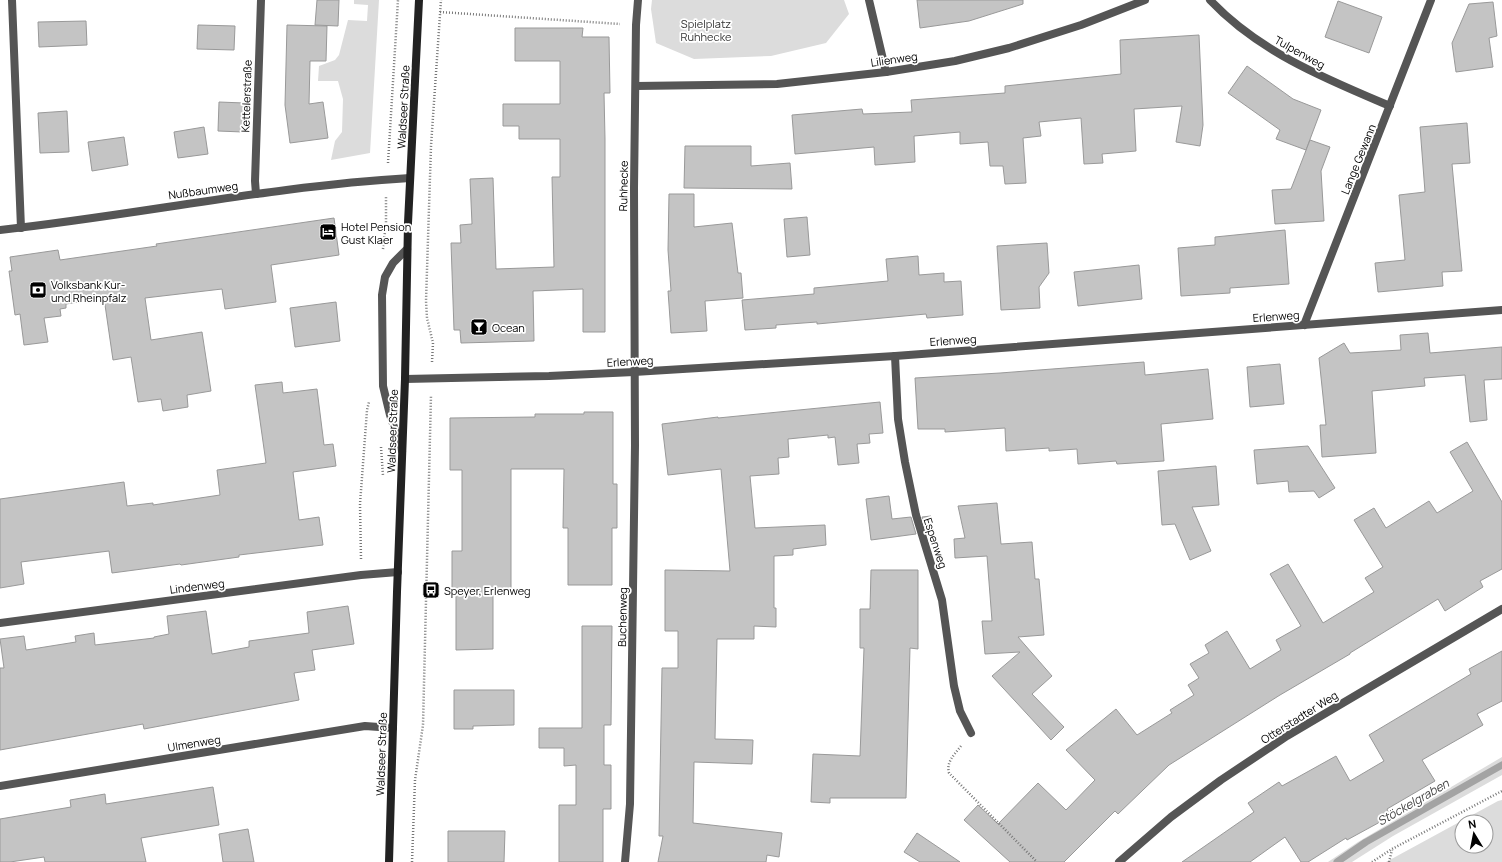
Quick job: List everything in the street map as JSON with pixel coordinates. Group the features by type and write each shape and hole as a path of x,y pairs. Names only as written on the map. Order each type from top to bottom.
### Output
{"main road":[{"name":"Waldseer Straße","path":"389,862 405,379 407,249 419,0"}],"street":[{"path":"12,0 21,228"},
{"name":"Kettelerstraße","path":"256,194 255,180 261,0"},
{"name":"Ruhhecke","path":"634,372 634,188 636,26 638,0"},
{"path":"869,0 886,72"},
{"name":"Lilienweg","path":"636,86 777,84 886,72 955,61 1009,48 1081,25 1145,0"},
{"name":"Tulpenweg","path":"1210,0 1222,13 1255,39 1275,51 1301,66 1390,106"},
{"name":"Lange Gewann","path":"1304,325 1431,0"},
{"name":"Nußbaumweg","path":"0,230 256,194 386,179 410,178"},
{"path":"402,452 390,415 383,386 382,295 385,277 394,262 407,249"},
{"name":"Erlenweg","path":"405,379 549,376 895,356 1502,310"},
{"name":"Espenweg","path":"895,356 898,419 905,462 916,515 942,600 954,686 960,711 971,733"},
{"name":"Buchenweg","path":"625,862 630,804 635,445 634,372"},
{"name":"Lindenweg","path":"0,623 362,575 398,572"},
{"name":"Otterstadter Weg","path":"1119,862 1171,817 1221,780 1267,749 1502,609"},
{"name":"Ulmenweg","path":"0,786 365,726 393,728"}],"path":[{"path":"412,862 415,780 422,725 433,343 427,318 426,301 432,146 441,0"},
{"path":"440,12 636,26"},
{"path":"362,575 360,504 367,410 370,398"},
{"path":"381,443 383,480"},
{"path":"971,733 949,762 947,767 949,774 1037,862"},
{"path":"1372,862 1392,849 1502,791"},
{"path":"1389,862 1392,849"}],"green space":[{"path":"354,0 379,0 370,153 331,160 335,141 342,132 343,99 338,81 318,81 319,66 335,60 339,55 348,20 367,21 368,5 354,4"},
{"name":"Spielplatz Ruhhecke","path":"652,0 844,0 849,14 826,43 771,56 694,59 656,43 651,9"},
{"path":"1502,757 1502,775 1393,836 1352,862 1328,862 1358,842"},
{"path":"1502,800 1502,862 1386,862 1454,825 1454,854 1494,854 1494,814 1474,814"}],"building":[{"path":"317,0 339,0 338,26 315,25"},
{"path":"917,0 1023,0 1023,4 969,21 920,28"},
{"path":"1338,1 1382,17 1369,53 1325,37"},
{"path":"1493,2 1497,36 1489,38 1493,67 1456,72 1452,43 1469,4"},
{"path":"86,21 87,45 39,47 38,22"},
{"path":"198,25 235,26 234,50 197,49"},
{"path":"287,25 327,26 326,61 310,61 309,104 323,102 328,138 290,143 285,105"},
{"path":"515,28 583,28 582,37 609,37 610,93 604,93 605,332 583,332 583,289 533,291 534,341 461,343 460,330 454,330 451,243 461,243 460,225 472,224 470,179 493,178 496,269 554,267 552,177 560,177 560,139 519,139 519,126 503,126 503,104 560,104 560,61 515,61"},
{"path":"1199,35 1203,125 1200,146 1176,142 1182,106 1134,109 1136,151 1102,154 1103,163 1084,164 1081,118 1039,122 1041,136 1023,138 1026,183 1005,184 1003,166 990,166 988,142 960,144 960,132 914,136 915,162 875,165 874,147 795,154 792,115 862,109 863,114 912,112 911,100 1005,93 1005,86 1121,74 1120,40"},
{"path":"1247,66 1293,99 1321,110 1306,150 1276,139 1280,130 1228,93"},
{"path":"219,102 244,103 243,132 218,131"},
{"path":"67,111 69,152 40,153 38,113"},
{"path":"1467,123 1470,163 1452,164 1462,271 1442,272 1443,286 1378,292 1375,263 1405,260 1399,195 1425,192 1420,127"},
{"path":"204,127 208,154 178,158 174,132"},
{"path":"124,137 128,165 92,171 88,142"},
{"path":"1310,140 1330,147 1321,171 1324,221 1275,224 1272,190 1291,189"},
{"path":"685,146 751,146 751,166 790,163 792,189 684,188"},
{"path":"669,194 694,194 694,227 732,223 738,273 741,273 743,298 705,301 707,331 671,333 668,291 671,291 668,250"},
{"path":"807,217 810,255 787,257 784,219"},
{"path":"334,218 339,255 271,265 276,302 225,309 222,289 145,298 151,340 202,332 211,391 187,395 188,407 163,411 161,399 138,402 131,357 113,360 104,298 66,304 66,308 60,309 61,316 44,318 48,342 24,345 20,314 15,315 9,271 12,271 10,257 58,250 60,260 157,246 156,244"},
{"path":"1285,230 1289,284 1230,288 1230,293 1181,296 1178,248 1215,245 1215,237"},
{"path":"1047,243 1049,273 1039,287 1040,308 1001,310 997,246"},
{"path":"918,256 919,275 944,273 944,282 961,281 963,315 927,318 926,314 817,324 817,322 776,325 776,328 745,330 742,300 814,294 814,288 888,281 886,259"},
{"path":"1139,265 1142,299 1078,306 1074,272"},
{"path":"336,302 340,341 295,347 290,308"},
{"path":"1428,333 1430,353 1502,347 1502,379 1484,380 1487,420 1470,422 1465,375 1424,378 1425,386 1372,391 1376,453 1322,457 1320,425 1326,425 1319,358 1344,343 1350,353 1401,350 1400,335"},
{"path":"1144,362 1145,375 1208,369 1213,419 1161,424 1164,461 1117,464 1116,461 1078,464 1077,449 1049,451 1049,448 1006,451 1005,428 945,432 945,429 918,429 915,378"},
{"path":"1280,364 1284,404 1250,407 1247,367"},
{"path":"282,382 283,393 317,389 324,445 333,444 336,466 293,472 299,520 319,517 323,545 112,573 109,551 21,562 24,584 0,588 0,499 124,482 127,506 153,503 153,505 220,495 217,470 266,463 255,385"},
{"path":"880,402 883,433 869,434 870,443 857,444 859,463 838,465 835,437 828,438 828,435 788,439 789,457 778,458 779,474 750,476 755,528 825,525 826,545 793,549 793,555 774,556 774,608 776,608 776,627 754,626 754,639 717,639 715,739 753,740 752,764 694,762 693,823 782,833 779,857 767,855 766,862 658,862 663,836 659,836 662,668 678,668 678,631 665,631 665,570 730,571 721,469 668,475 662,424 718,417"},
{"path":"584,412 613,412 613,484 617,484 617,528 612,528 612,585 568,585 568,528 563,528 564,469 511,469 511,589 493,589 493,649 456,650 456,590 452,590 452,551 462,551 462,470 450,470 450,418 535,417 535,414 584,414"},
{"path":"1467,442 1502,502 1502,569 1480,581 1483,587 1445,611 1438,599 1350,654 1280,695 1169,765 1118,814 1115,811 1064,862 1010,862 964,820 978,805 998,824 1038,783 1066,810 1095,780 1066,750 1116,709 1137,735 1172,713 1170,710 1194,695 1188,685 1199,678 1190,664 1209,653 1205,645 1227,631 1250,669 1281,650 1276,640 1301,626 1270,574 1288,564 1323,623 1374,592 1365,578 1383,567 1354,520 1374,508 1386,528 1429,501 1437,513 1473,491 1450,452"},
{"path":"1308,446 1335,488 1319,498 1314,491 1289,492 1288,481 1257,484 1254,450"},
{"path":"1216,466 1219,505 1192,507 1211,551 1190,560 1175,524 1162,525 1158,471"},
{"path":"889,496 892,519 911,517 916,534 871,540 866,499"},
{"path":"997,503 1001,544 1032,542 1035,579 1039,579 1044,635 1018,637 1052,676 1032,694 1064,727 1051,740 992,676 1020,652 985,654 982,621 992,621 987,556 955,558 954,539 965,538 958,506"},
{"path":"931,516 933,532 927,533 922,517"},
{"path":"871,570 918,570 918,649 910,648 906,798 830,798 830,803 811,802 813,754 860,756 864,648 860,648 860,609 870,609"},
{"path":"348,606 354,644 312,650 315,670 294,673 299,700 144,729 143,724 0,750 0,668 4,668 0,639 24,636 26,650 76,642 75,636 94,633 95,645 154,638 169,634 167,616 206,611 212,654 249,647 249,641 309,633 307,612"},
{"path":"582,626 612,626 611,725 604,725 604,765 611,765 611,809 603,809 603,862 559,862 559,805 576,805 576,765 564,766 564,748 539,748 539,728 582,728"},
{"path":"1502,651 1502,701 1477,714 1483,725 1422,760 1435,781 1387,809 1391,816 1347,840 1346,838 1308,862 1301,862 1285,837 1250,862 1182,862 1254,812 1248,803 1279,782 1282,786 1336,756 1350,781 1384,761 1369,735 1471,674 1469,669"},
{"path":"454,690 514,690 514,725 473,726 473,729 454,729"},
{"path":"213,787 219,825 141,838 146,862 45,862 44,857 0,862 0,819 71,807 70,800 105,794 106,804"},
{"path":"248,829 254,862 223,862 219,834"},
{"path":"448,831 505,831 504,862 448,862"},
{"path":"917,833 960,862 920,862 904,852"}],"waterway":[{"name":"Stöckelgraben","path":"1337,862 1366,842 1502,765"}],"place":[{"name":"Hotel Pension Gust Klaer","path":"328,232"},
{"name":"Volksbank Kur- und Rheinpfalz","path":"38,290"},
{"name":"Ocean","path":"479,327"},
{"name":"Speyer, Erlenweg","path":"431,590"}]}
